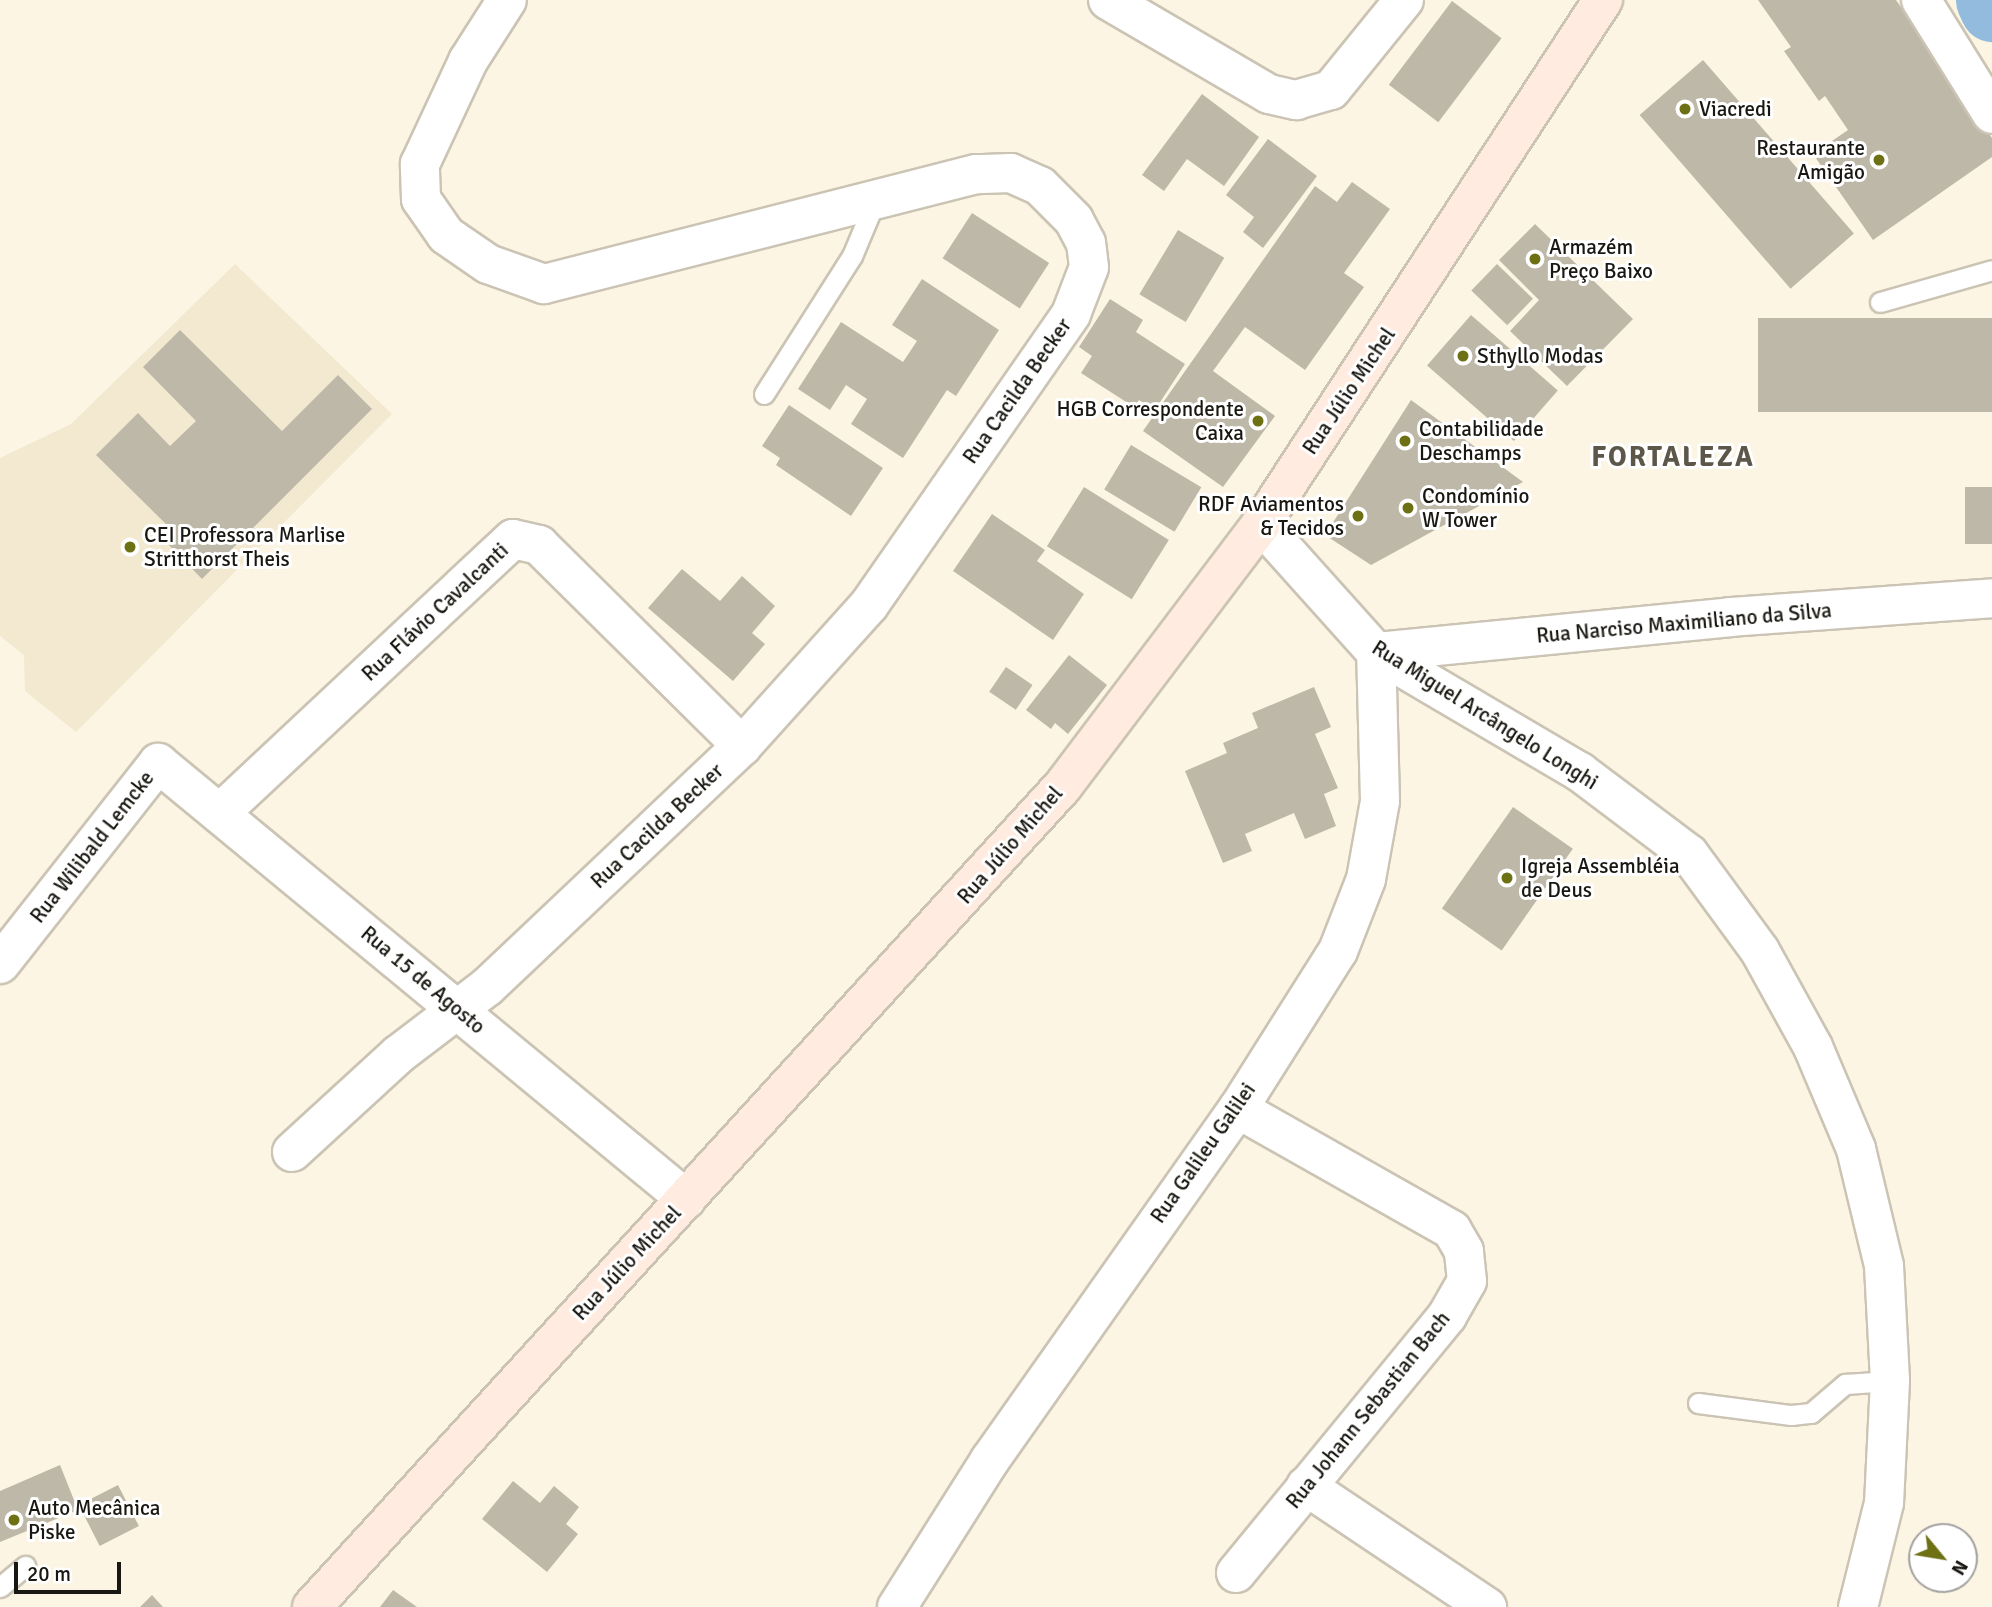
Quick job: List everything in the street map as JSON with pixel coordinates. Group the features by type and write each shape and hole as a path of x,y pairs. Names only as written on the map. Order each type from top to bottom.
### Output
{"street":[{"name":"Rua Cacilda Becker","path":"292,1152 399,1054 487,987 742,746 869,606 1071,314 1089,267 1086,243 1074,220 1040,186 1011,173 975,174 544,284 488,264 446,235 421,200 420,164 467,61 507,0"},
{"path":"1108,0 1269,94 1296,100 1331,90 1404,0"},
{"name":"Rua Júlio Michel","path":"312,1607 1063,786 1261,524 1603,0"},
{"path":"1921,0 1992,114"},
{"name":"Rua Miguel Arcângelo Longhi","path":"1261,524 1376,652 1580,772 1689,854 1760,951 1813,1047 1856,1149 1884,1266 1890,1381 1884,1503 1858,1607"},
{"name":"Rua Flávio Cavalcanti","path":"220,813 513,538 539,545 742,746"},
{"name":"Rua Narciso Maximiliano da Silva","path":"1376,652 1730,617 1992,598"},
{"name":"Rua Galileu Galilei","path":"897,1607 990,1460 1238,1109 1338,951 1366,879 1380,801 1376,652"},
{"name":"Rua 15 de Agosto","path":"158,763 686,1199"},
{"name":"Rua Wilibald Lemcke","path":"0,964 158,763"},
{"name":"Rua Johann Sebastian Bach","path":"1236,1573 1447,1316 1467,1281 1464,1251 1452,1230 1238,1109"},
{"path":"1306,1486 1486,1607"}],"lane":[{"path":"764,394 852,256 876,199"},
{"path":"1880,302 1992,270"},
{"path":"1698,1403 1791,1415 1811,1413 1844,1384 1890,1381"},
{"path":"0,1587 25,1566"}],"shaded area":[{"name":"CEI Professora Marlise Stritthorst Theis","path":"235,264 392,414 76,732 25,691 24,655 0,636 0,458 71,424"}],"building":[{"path":"1758,0 1896,0 1992,138 1992,157 1873,240 1813,154 1848,130 1825,96 1819,101 1784,51 1791,47"},
{"path":"1452,1 1502,38 1438,122 1389,85"},
{"path":"1703,60 1854,234 1790,289 1640,115"},
{"path":"1202,94 1259,137 1224,186 1187,159 1164,191 1142,175"},
{"path":"1268,139 1317,176 1263,248 1243,232 1254,217 1226,195"},
{"path":"1352,182 1390,209 1344,273 1364,287 1305,370 1245,327 1213,371 1275,416 1223,487 1143,431 1315,186 1337,202"},
{"path":"972,213 1049,263 1020,308 943,258"},
{"path":"1535,224 1633,319 1567,386 1510,331 1539,300 1499,260"},
{"path":"1178,230 1224,258 1186,322 1139,294"},
{"path":"1497,264 1533,299 1507,325 1471,291"},
{"path":"922,279 999,330 956,396 947,390 903,458 851,424 867,399 846,385 830,410 798,389 841,322 903,362 917,341 892,325"},
{"path":"1110,299 1143,320 1136,332 1185,364 1155,410 1139,400 1134,407 1081,373 1092,356 1079,347"},
{"path":"1471,315 1558,390 1514,441 1427,366"},
{"path":"1758,318 1992,318 1992,412 1758,412"},
{"path":"180,330 282,431 338,375 372,409 202,579 163,539 172,530 96,455 138,413 170,446 196,421 143,367"},
{"name":"Condomínio W Tower","path":"1411,400 1523,482 1371,565 1325,535"},
{"path":"789,405 883,468 851,516 776,465 780,458 762,446"},
{"path":"1131,445 1201,487 1175,532 1104,490"},
{"path":"1084,487 1169,540 1132,599 1047,546"},
{"path":"1965,487 1992,487 1992,544 1965,544"},
{"path":"992,514 1045,550 1037,561 1084,594 1053,640 953,571"},
{"path":"682,569 720,601 742,576 775,606 752,633 765,644 733,681 648,608"},
{"path":"1069,655 1107,685 1068,734 1055,723 1051,729 1026,710"},
{"path":"1006,667 1033,685 1016,710 989,692"},
{"path":"1314,687 1331,727 1315,734 1338,788 1324,794 1336,826 1305,839 1294,813 1245,834 1252,851 1223,863 1185,771 1227,753 1223,743 1258,728 1252,713"},
{"name":"Igreja Assembléia de Deus","path":"1513,807 1573,849 1502,950 1442,909"},
{"path":"60,1465 78,1510 0,1542 0,1491"},
{"path":"513,1481 540,1503 554,1486 579,1507 566,1524 578,1534 547,1572 482,1519"},
{"path":"118,1485 139,1526 100,1546 79,1505"},
{"path":"393,1590 417,1607 380,1607"},
{"path":"152,1595 163,1607 140,1607"}],"waterway":[{"path":"1988,0 1992,9"}],"place":[{"name":"Viacredi","path":"1685,109"},
{"name":"Restaurante Amigão","path":"1879,160"},
{"name":"Armazém Preço Baixo","path":"1535,259"},
{"name":"Sthyllo Modas","path":"1463,356"},
{"name":"HGB Correspondente Caixa","path":"1258,421"},
{"name":"Contabilidade Deschamps","path":"1405,441"},
{"name":"Condomínio W Tower","path":"1408,508"},
{"name":"RDF Aviamentos & Tecidos","path":"1358,516"},
{"name":"CEI Professora Marlise Stritthorst Theis","path":"130,547"},
{"name":"Igreja Assembléia de Deus","path":"1507,878"},
{"name":"Auto Mecânica Piske","path":"14,1520"}],"district":[{"name":"FORTALEZA","path":"1673,457"}]}
